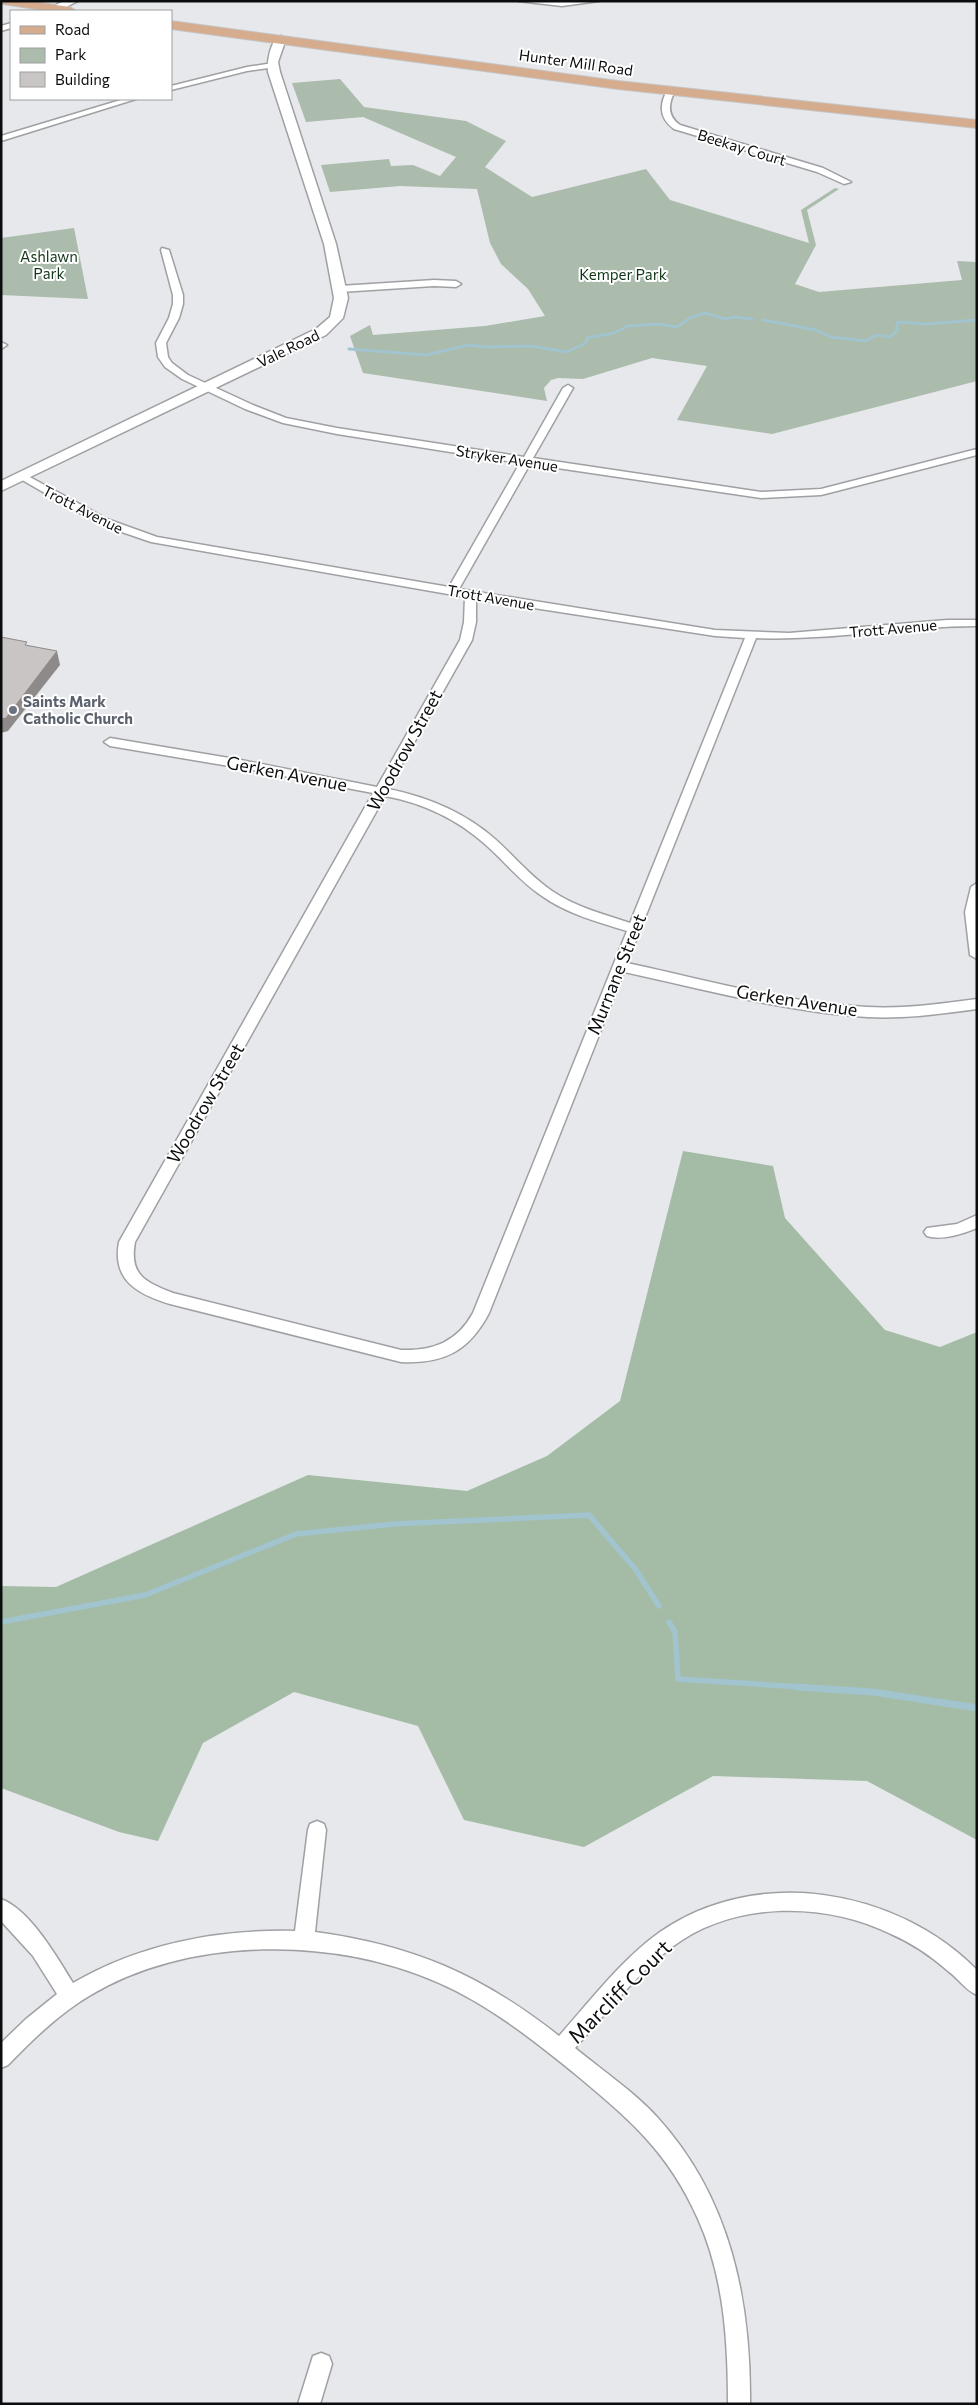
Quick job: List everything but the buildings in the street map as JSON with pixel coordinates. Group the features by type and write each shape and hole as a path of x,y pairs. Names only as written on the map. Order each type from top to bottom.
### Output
{"main road":[{"path":"3,1 50,10 76,6"},
{"name":"Hunter Mill Road","path":"172,25 671,91 977,124"},
{"path":"273,65 281,40"},
{"name":"Vale Road","path":"1,487 329,327 339,315 342,306 340,289 330,244 305,164 276,82 273,65"}],"street":[{"path":"522,1 562,4 595,1"},
{"path":"172,88 247,69 273,65"},
{"name":"Beekay Court","path":"671,91 667,98 665,112 670,122 677,127 820,170 847,182"},
{"path":"1,140 129,100"},
{"name":"Stryker Avenue","path":"165,250 178,295 178,304 174,318 163,335 160,350 163,357 176,371 206,388 249,407 300,424 740,493 783,495 812,493 847,487 977,452"},
{"path":"340,289 434,283 456,284"},
{"path":"452,591 568,388"},
{"name":"Trott Avenue","path":"22,477 92,517 121,530 155,540 624,620 751,636 819,634 977,623"},
{"name":"Woodrow Street","path":"471,594 470,622 466,640 143,1212 124,1253 125,1264 134,1280 148,1290 170,1298 402,1356 424,1357 445,1351 469,1332 480,1313"},
{"name":"Murnane Street","path":"480,1313 751,636"},
{"name":"Gerken Avenue","path":"110,742 411,797 456,816 488,840 515,868 550,895 590,914 634,929"},
{"path":"977,887 972,912 977,955"},
{"name":"Gerken Avenue","path":"619,966 826,1009 902,1012 977,1004"},
{"path":"932,1232 958,1229 977,1222"},
{"path":"304,1941 317,1830"},
{"name":"Marcliff Court","path":"561,2049 653,1950 682,1930 710,1916 742,1906 778,1900 815,1901 844,1906 876,1916 909,1932 942,1952 977,1984"},
{"path":"1,1908 21,1925 42,1949 70,1997"},
{"path":"1,2058 20,2038 70,1997 94,1982 131,1965 172,1952 217,1943 261,1940 304,1941 351,1947 393,1956 440,1972 482,1993 522,2018 641,2117 668,2147 692,2184 712,2224 727,2266 736,2311 740,2354 739,2404"},
{"path":"309,2404 322,2364"}],"green space":[{"name":"Kemper Park","path":"340,79 364,107 466,121 506,141 485,167 532,197 646,169 670,200 809,243 801,210 835,188 839,189 807,210 816,245 795,284 819,292 962,280 957,261 977,262 977,381 772,434 677,420 707,366 652,358 583,379 558,378 551,380 544,388 547,401 363,373 350,336 370,325 373,335 485,326 545,316 528,289 501,264 490,243 477,189 400,186 330,192 321,165 389,159 391,166 413,165 440,176 456,157 363,117 306,122 292,83"},
{"name":"Ashlawn Park","path":"74,228 88,299 1,295 1,238"},
{"path":"683,1151 773,1166 785,1218 885,1330 940,1347 977,1332 977,1840 867,1781 713,1776 584,1847 464,1820 418,1726 294,1692 203,1743 158,1841 119,1832 1,1788 1,1586 56,1587 308,1475 467,1491 547,1456 620,1401"}],"waterway":[{"path":"349,349 426,355 469,345 486,347 531,346 567,352 586,343 587,338 614,333 628,326 659,324 677,327 690,318 705,313 725,319 734,317 752,319"},
{"path":"763,320 816,330 831,337 866,341 876,335 890,337 898,330 896,329 898,322 926,324 977,320"},
{"path":"1,1622 145,1595 296,1534 394,1524 589,1515 636,1570 659,1606"},
{"path":"669,1622 675,1632 678,1679 816,1688"},
{"path":"797,1687 873,1692 977,1708"}],"place":[{"name":"Saints Mark Catholic Church","path":"13,710"}]}
